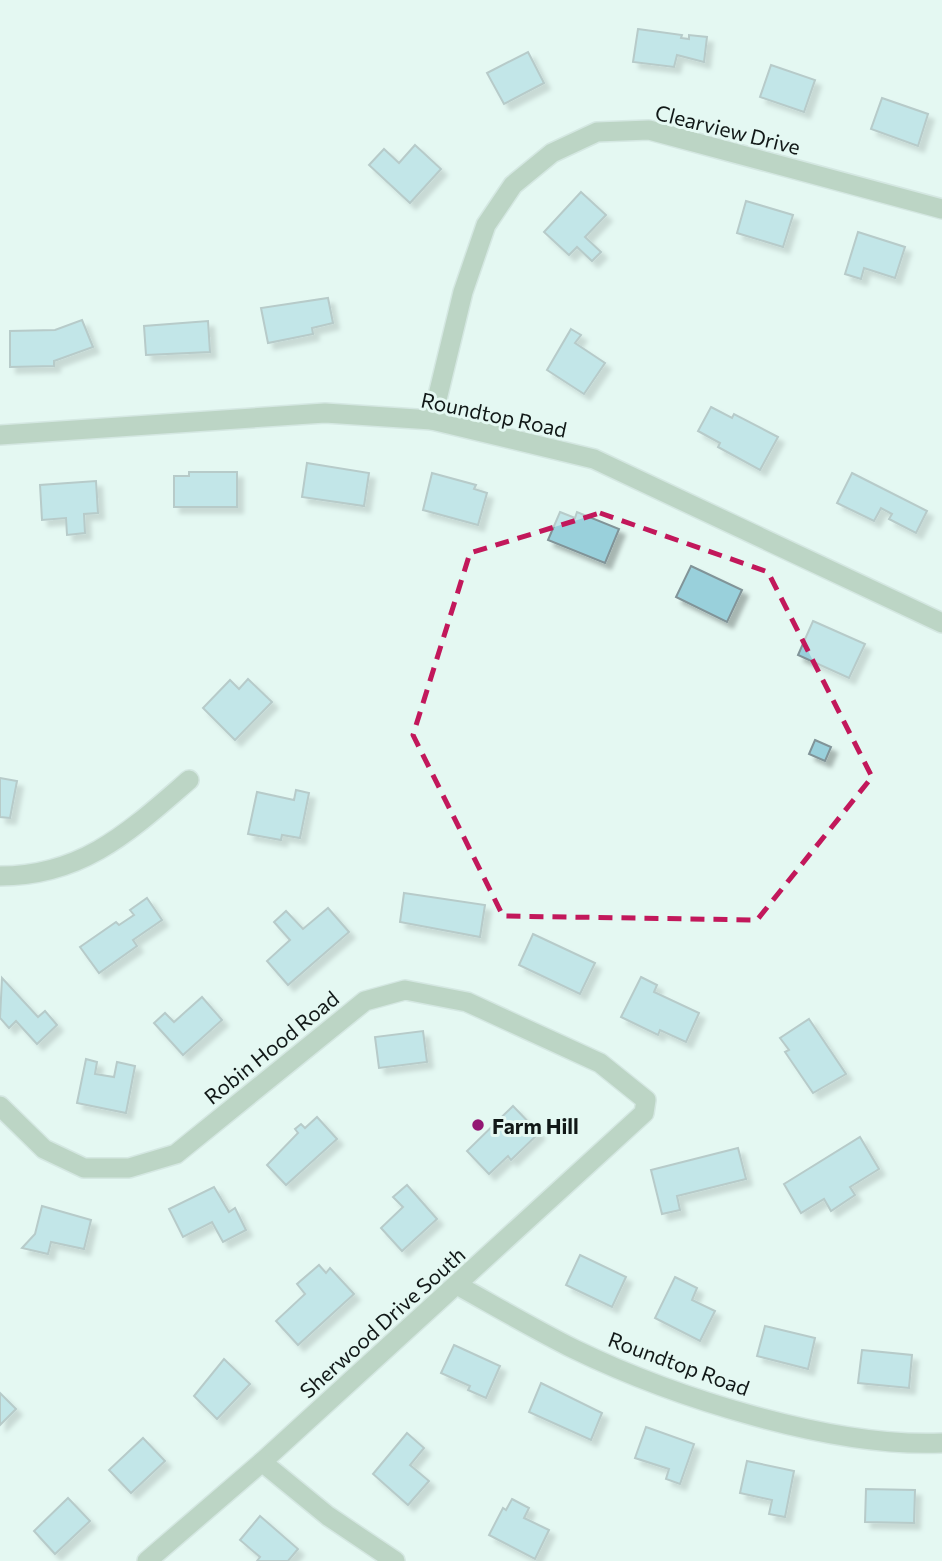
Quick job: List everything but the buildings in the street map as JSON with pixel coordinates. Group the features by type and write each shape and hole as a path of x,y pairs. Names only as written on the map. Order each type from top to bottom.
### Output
{"street":[{"name":"Clearview Drive","path":"432,420 463,292 486,225 513,185 552,153 597,132 649,130 942,209"},
{"name":"Roundtop Road","path":"0,435 325,412 432,420 594,459 942,623"},
{"path":"0,876 47,873 83,859 134,828 189,780"},
{"name":"Robin Hood Road","path":"0,1106 44,1149 84,1168 130,1168 176,1154 365,1001 405,990 467,1002 600,1063 646,1100 644,1113"},
{"name":"Sherwood Drive South","path":"147,1561 262,1462 644,1113"},
{"name":"Roundtop Road","path":"457,1285 575,1349 698,1399 818,1432 915,1444 942,1443"},
{"path":"262,1462 328,1516 395,1561"}],"highlighted area":[{"path":"600,513 768,572 872,777 757,920 503,916 413,735 470,553"}],"place":[{"name":"Farm Hill","path":"478,1125"}]}
